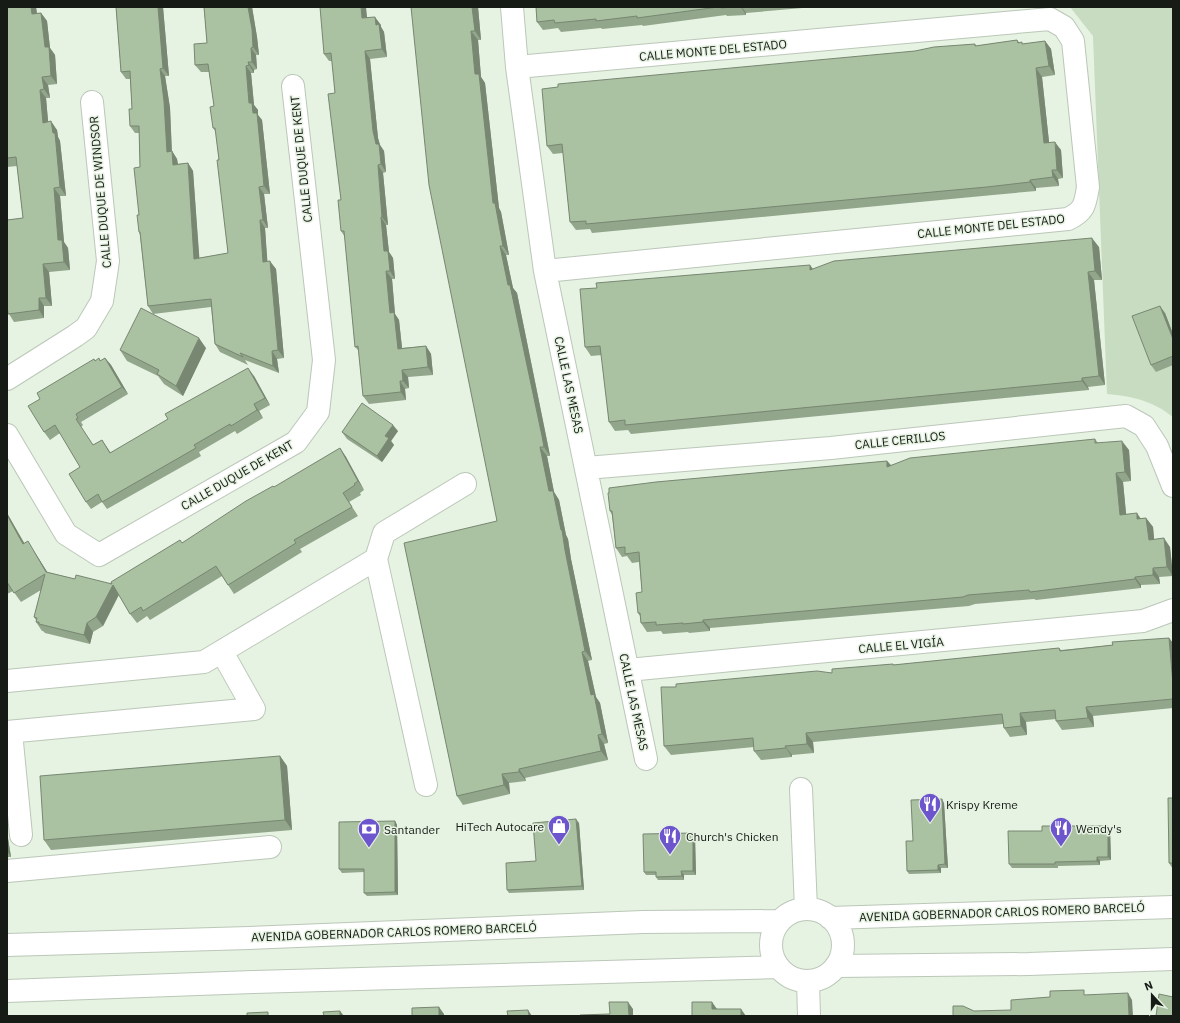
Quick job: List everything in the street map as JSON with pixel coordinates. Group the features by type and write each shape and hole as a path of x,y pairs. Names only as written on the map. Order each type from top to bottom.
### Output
{"street":[{"name":"CALLE LAS MESAS","path":"512,7 517,67 545,271 646,759"},
{"name":"CALLE MONTE DEL ESTADO","path":"517,67 1050,19 1064,27 1073,41 1088,187 1085,206 1078,215 1068,219 545,271"},
{"name":"CALLE DUQUE DE KENT","path":"7,435 66,534 99,555 296,442 318,412 324,360 293,86"},
{"name":"CALLE DUQUE DE WINDSOR","path":"7,379 76,336 86,328 102,301 108,260 92,102"},
{"name":"CALLE CERILLOS","path":"586,468 831,448 1126,416 1144,426 1158,446 1173,486"},
{"path":"426,785 376,560 384,533 465,484"},
{"path":"7,681 204,662 376,560"},
{"name":"CALLE EL VIGÍA","path":"628,670 1142,621 1173,610"},
{"path":"21,835 9,732 254,709 222,652"},
{"path":"801,789 806,909"},
{"path":"7,871 270,847"},
{"name":"AVENIDA GOBERNADOR CARLOS ROMERO BARCELÓ","path":"830,918 1173,907"},
{"path":"806,909 820,912 830,918 840,930 843,944 841,958 836,966 822,978 808,981 794,979 782,972 774,960 771,947 773,933 780,921 792,913 806,909"},
{"name":"AVENIDA GOBERNADOR CARLOS ROMERO BARCELÓ","path":"7,945 250,938 643,922 780,921"},
{"path":"836,966 1029,964 1173,959"},
{"path":"7,991 778,967"},
{"path":"808,981 809,1016"}],"green space":[{"path":"1070,7 1173,7 1173,417 1158,407 1142,400 1107,394 1093,36"}],"building":[{"path":"7,7 31,7 32,14 41,13 45,47 49,47 51,76 42,77 44,89 40,90 43,123 51,121 53,133 55,133 60,187 54,188 58,240 62,240 64,262 43,264 46,298 39,298 39,310 8,314 7,220 23,218 16,157 7,158"},
{"path":"116,7 158,7 163,68 160,69 164,101 167,152 172,151 173,165 188,163 194,259 228,253 217,160 219,160 215,128 213,128 210,107 214,106 208,64 195,65 194,44 207,43 204,7 248,7 252,29 253,47 251,48 252,62 248,62 249,65 246,66 249,103 252,103 253,113 257,113 264,186 259,187 263,220 260,220 263,262 270,261 278,350 272,351 273,366 240,353 243,357 215,344 211,299 148,306 137,215 139,215 134,168 140,167 139,126 130,126 129,109 132,109 130,71 121,72"},
{"path":"320,7 361,7 362,18 375,17 376,25 379,24 382,49 365,51 373,131 376,144 379,144 381,164 378,165 381,217 384,251 388,251 390,271 386,271 390,313 394,312 398,349 426,346 428,367 402,370 403,381 400,381 401,392 363,396 358,346 355,347 344,231 341,231 338,200 341,200 328,94 335,93 331,53 324,54"},
{"path":"411,7 472,7 475,31 471,31 475,74 479,74 493,203 495,203 503,246 500,246 508,285 510,285 542,436 544,447 540,447 549,491 553,491 562,530 585,651 582,652 591,695 594,694 602,734 598,735 601,751 519,769 519,772 502,774 504,785 457,796 404,543 497,521 429,185"},
{"path":"536,7 718,7 637,18 637,16 596,21 596,19 555,23 554,20 537,22"},
{"path":"1017,40 1018,43 1022,42 1022,44 1045,41 1049,66 1036,68 1044,143 1055,142 1057,170 1052,170 1053,177 1030,180 1030,182 987,187 586,224 586,221 570,222 562,144 547,146 542,89 558,87 558,84 915,51 934,47 975,44 975,46"},
{"path":"1092,238 1095,271 1088,272 1099,376 1082,378 1082,381 625,425 625,420 609,422 600,346 585,347 580,289 597,288 596,283 810,265 810,270 834,261"},
{"path":"1160,306 1173,339 1173,356 1151,365 1132,316"},
{"path":"141,308 199,338 176,386 157,374 159,370 120,350"},
{"path":"99,358 100,361 105,358 122,387 76,414 78,418 76,419 93,445 102,440 110,453 168,419 165,414 248,368 265,398 254,404 257,410 231,426 230,424 194,445 196,448 102,502 98,494 86,502 69,474 80,467 55,425 44,432 28,406 40,399 37,393 94,359 95,361"},
{"path":"362,403 393,425 385,436 389,438 377,456 342,432"},
{"path":"1095,439 1095,443 1122,441 1125,472 1116,473 1120,515 1137,513 1137,519 1146,518 1149,540 1164,538 1167,567 1153,568 1153,575 1135,577 1135,579 1030,592 1029,590 968,595 963,597 703,620 703,622 683,624 656,625 656,622 641,623 640,613 638,613 636,593 642,592 639,552 625,554 625,547 616,548 612,511 610,511 608,493 609,488 656,482 887,461 887,467 910,458"},
{"path":"340,448 358,481 354,484 355,485 343,493 352,507 294,540 296,543 228,585 216,566 143,611 141,607 130,614 113,585 96,617 87,623 84,635 36,622 37,618 34,617 45,574 14,593 7,582 7,515 23,544 28,541 46,572 75,579 76,575 112,584 111,582 180,540 182,543 246,501 273,486 274,487"},
{"path":"1169,638 1173,699 1086,707 1088,718 1056,721 1055,710 1020,713 1021,726 1004,728 1002,714 806,733 807,744 785,746 786,748 754,751 753,738 664,746 661,687 676,687 676,684 817,671 832,673 832,669 893,665 1059,648 1060,651 1113,645 1112,642"},
{"path":"280,756 285,820 44,840 40,776"},
{"path":"1168,798 1173,798 1173,863 1169,863"},
{"name":"Krispy Kreme","path":"942,799 945,864 938,865 938,870 907,871 906,841 913,841 911,800"},
{"name":"HiTech Autocare","path":"576,819 582,886 507,890 506,863 536,861 533,823"},
{"name":"Santander","path":"395,821 395,892 364,893 364,869 339,869 339,822"},
{"name":"Wendy's","path":"1042,826 1108,826 1108,857 1097,857 1097,861 1055,862 1055,864 1009,864 1008,831 1042,831"},
{"name":"Church's Chicken","path":"693,833 693,871 681,871 682,876 656,877 656,872 644,872 643,834"},
{"path":"1084,990 1084,995 1128,993 1129,1016 953,1016 953,1006 963,1006 974,1011 1011,1010 1011,1000 1050,997 1050,991"},
{"path":"1159,994 1173,997 1173,1016 1156,1016"},
{"path":"609,1002 628,1002 629,1016 580,1016 610,1014"},
{"path":"692,1002 712,1002 712,1009 741,1009 741,1016 692,1016"},
{"path":"439,1007 439,1015 444,1016 412,1016 412,1008"},
{"path":"528,1010 529,1016 508,1016 507,1011"},
{"path":"340,1011 340,1016 324,1016 323,1012"},
{"path":"268,1012 268,1016 247,1016 247,1013"}],"place":[{"name":"Krispy Kreme","path":"930,824"},
{"name":"HiTech Autocare","path":"559,846"},
{"name":"Santander","path":"369,848"},
{"name":"Wendy's","path":"1061,848"},
{"name":"Church's Chicken","path":"670,856"}]}
